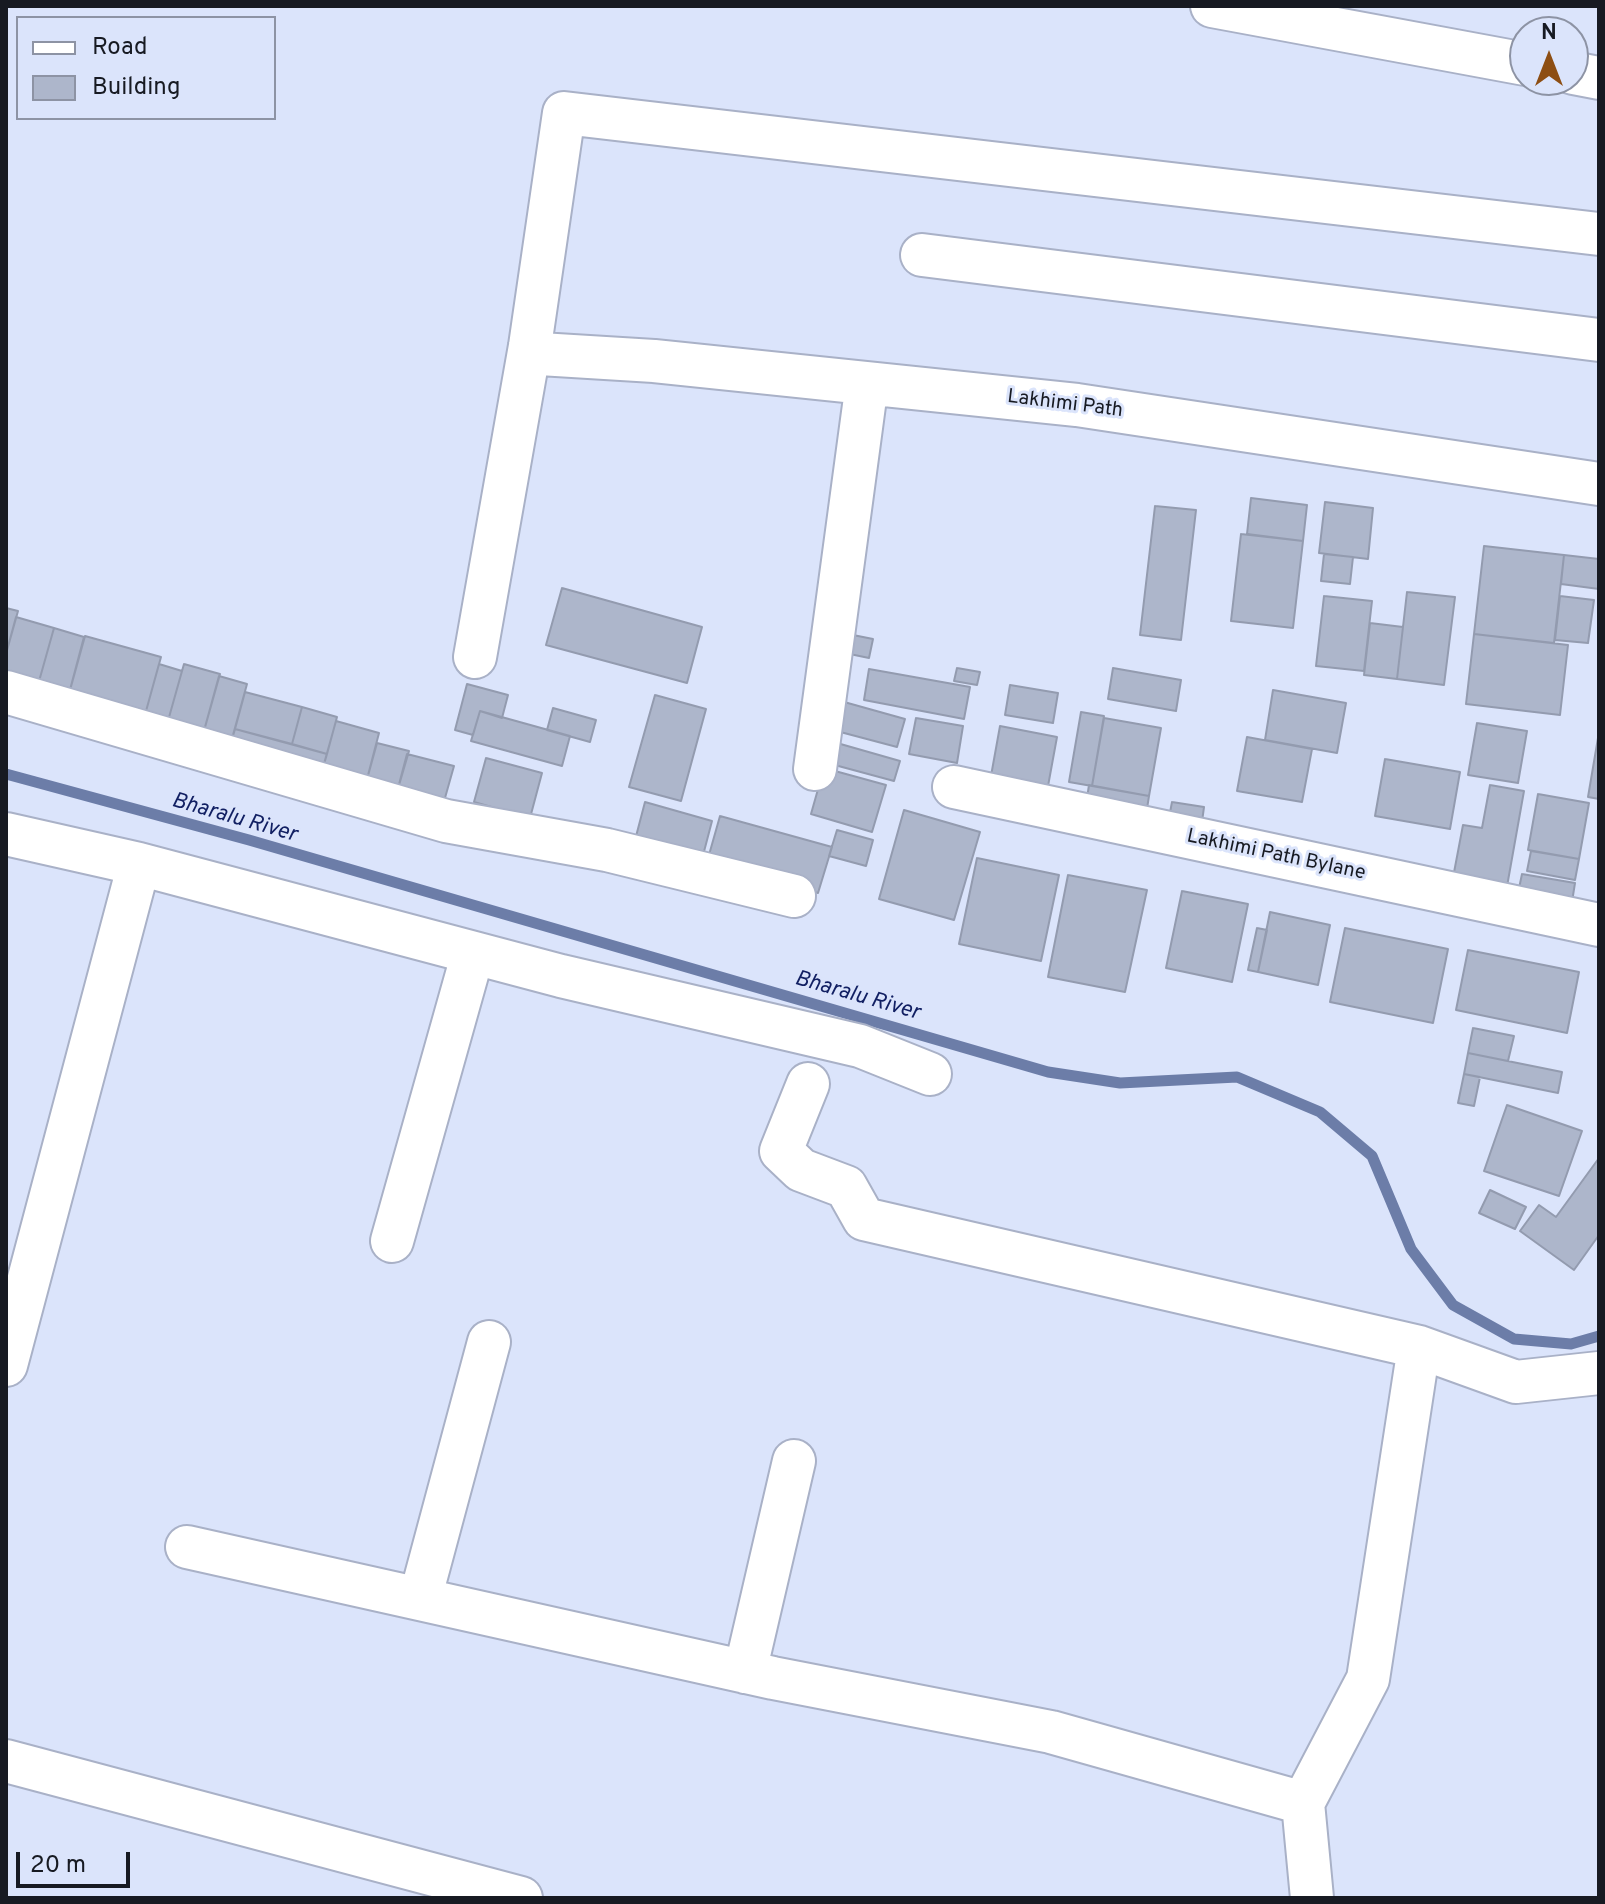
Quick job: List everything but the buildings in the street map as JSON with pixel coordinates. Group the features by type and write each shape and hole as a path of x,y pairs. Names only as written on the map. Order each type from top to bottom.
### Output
{"street":[{"path":"1212,6 1509,61"},
{"path":"475,657 530,346 564,113 1599,234"},
{"path":"922,255 1599,340"},
{"name":"Lakhimi Path","path":"530,346 540,354 1077,405 1599,484"},
{"path":"815,769 867,383"},
{"path":"6,692 446,821 607,850 794,896"},
{"name":"Lakhimi Path Bylane","path":"954,787 1599,925"},
{"path":"6,834 139,864 473,953 860,1046 930,1074"},
{"path":"6,1365 139,864"},
{"path":"392,1241 473,953"},
{"path":"808,1084 781,1151 801,1170 846,1187 864,1219 1419,1347 1516,1382 1599,1373"},
{"path":"420,1599 489,1342"},
{"path":"1312,1898 1303,1803 1368,1679 1419,1347"},
{"path":"745,1672 794,1461"},
{"path":"187,1547 745,1672 1051,1732 1303,1803"},
{"path":"6,1761 521,1898"}],"waterway":[{"name":"Bharalu River","path":"6,774 249,840 1048,1072 1120,1083 1237,1077 1320,1112 1372,1156 1411,1249 1453,1305 1514,1339 1571,1344 1599,1336"}]}
